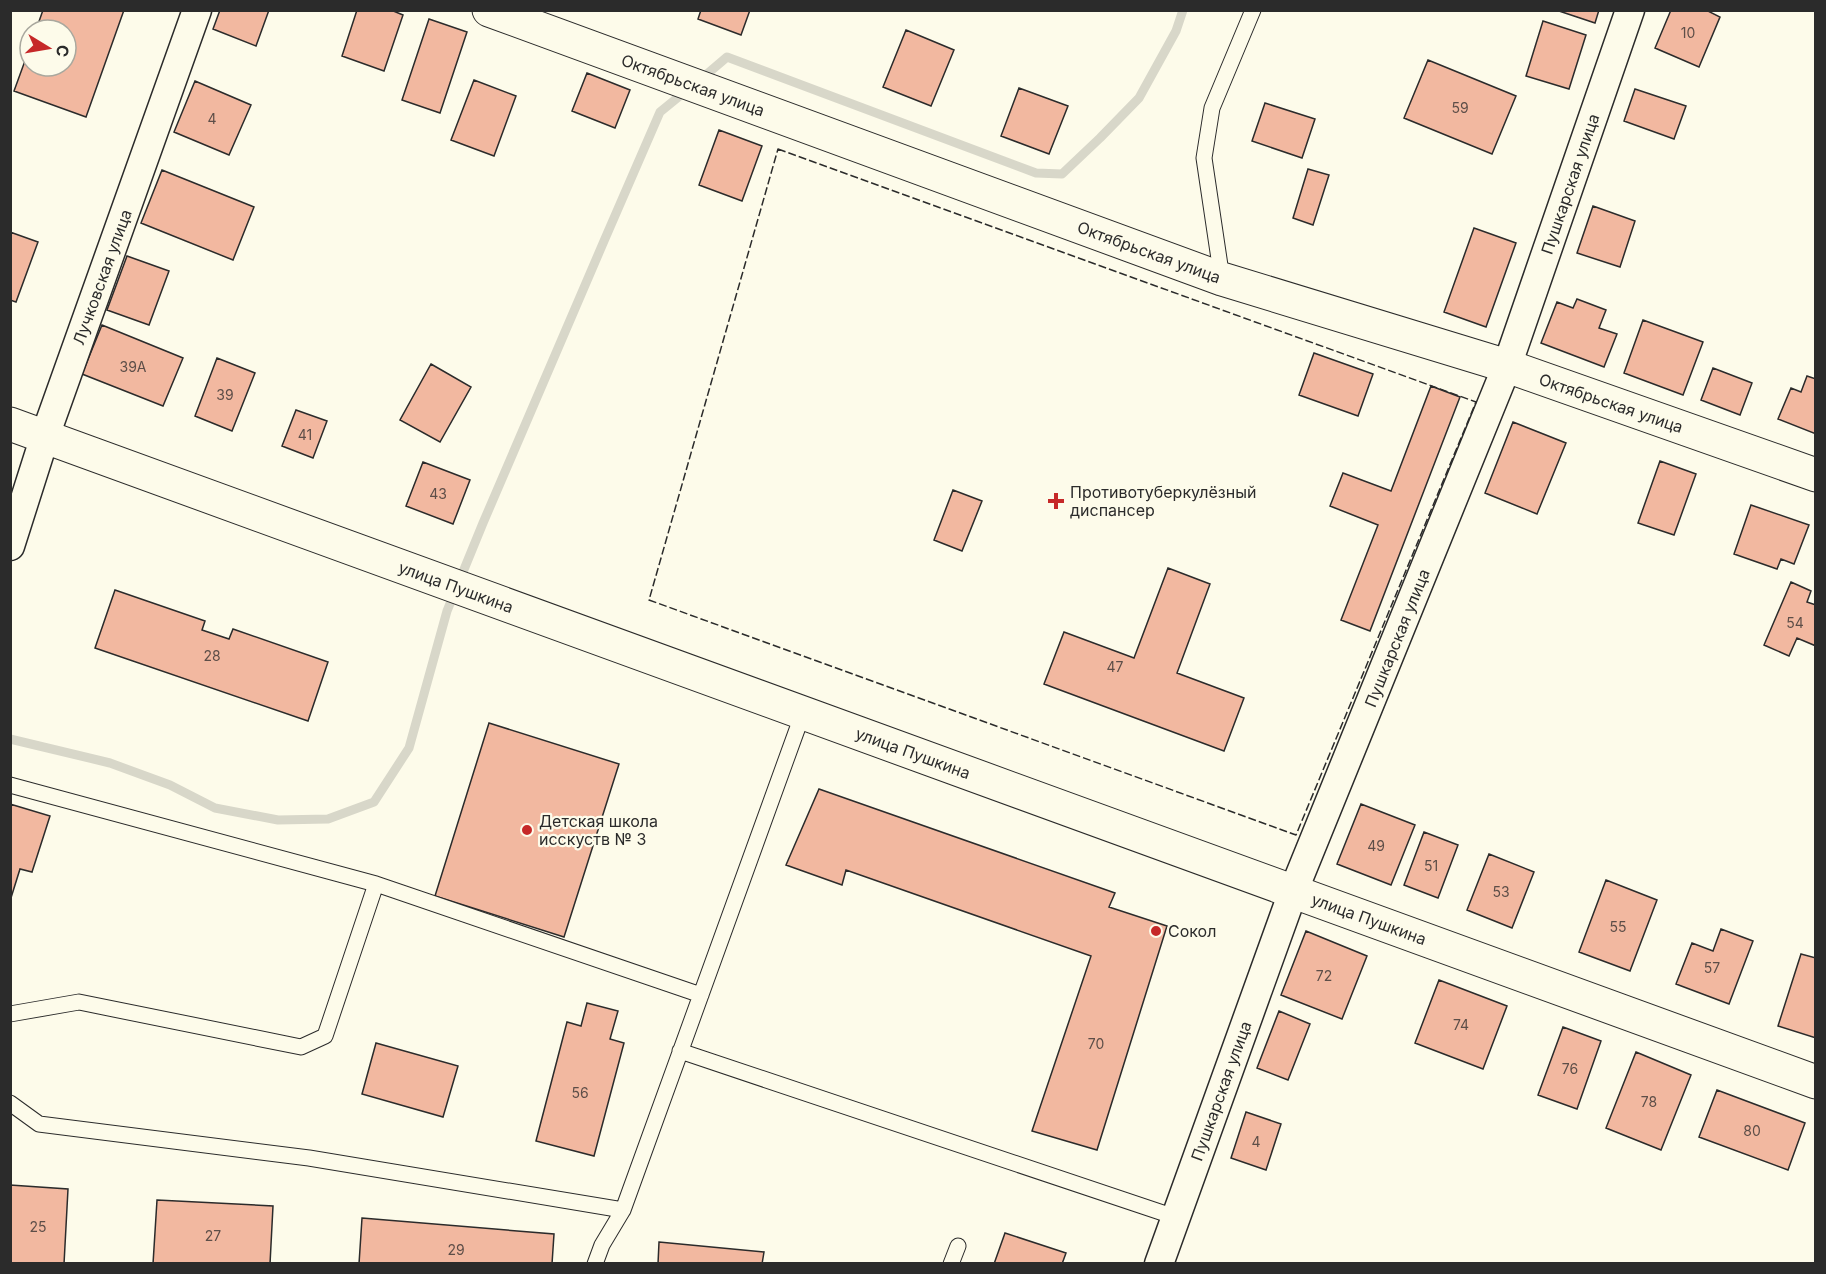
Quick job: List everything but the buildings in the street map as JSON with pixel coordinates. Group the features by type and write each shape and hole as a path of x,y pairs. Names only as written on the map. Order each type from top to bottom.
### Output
{"street":[{"name":"Лучковская улица","path":"10,546 45,436 197,10"},
{"name":"Октябрьская улица","path":"489,10 1222,279 1507,366 1815,475"},
{"name":"Пушкарская улица","path":"1158,1263 1293,892 1507,366 1630,10"},
{"name":"улица Пушкина","path":"10,424 1815,1082"}],"lane":[{"path":"1222,279 1204,158 1212,108 1253,10"},
{"path":"595,1263 602,1245 623,1210 803,713"},
{"path":"10,785 376,884 701,995"},
{"path":"10,1014 79,1002 301,1047 325,1036 376,884"},
{"path":"681,1051 1175,1217"},
{"path":"10,1102 39,1124 309,1158 623,1210"},
{"path":"951,1263 958,1246"}],"waterway":[{"path":"700,80 727,57 1036,173 1062,174 1139,98 1176,31 1183,10"},
{"path":"10,739 110,763 170,785 215,808 278,820 328,819 374,802 409,748 447,611 660,112 687,90"}],"fence":[{"path":"778,149 1476,402 1296,835 649,600 778,149"}],"place":[{"name":"Противотуберкулёзный диспансер","path":"1056,501"},
{"name":"Детская школа исскуств № 3","path":"527,830"},
{"name":"Сокол","path":"1156,931"}]}
